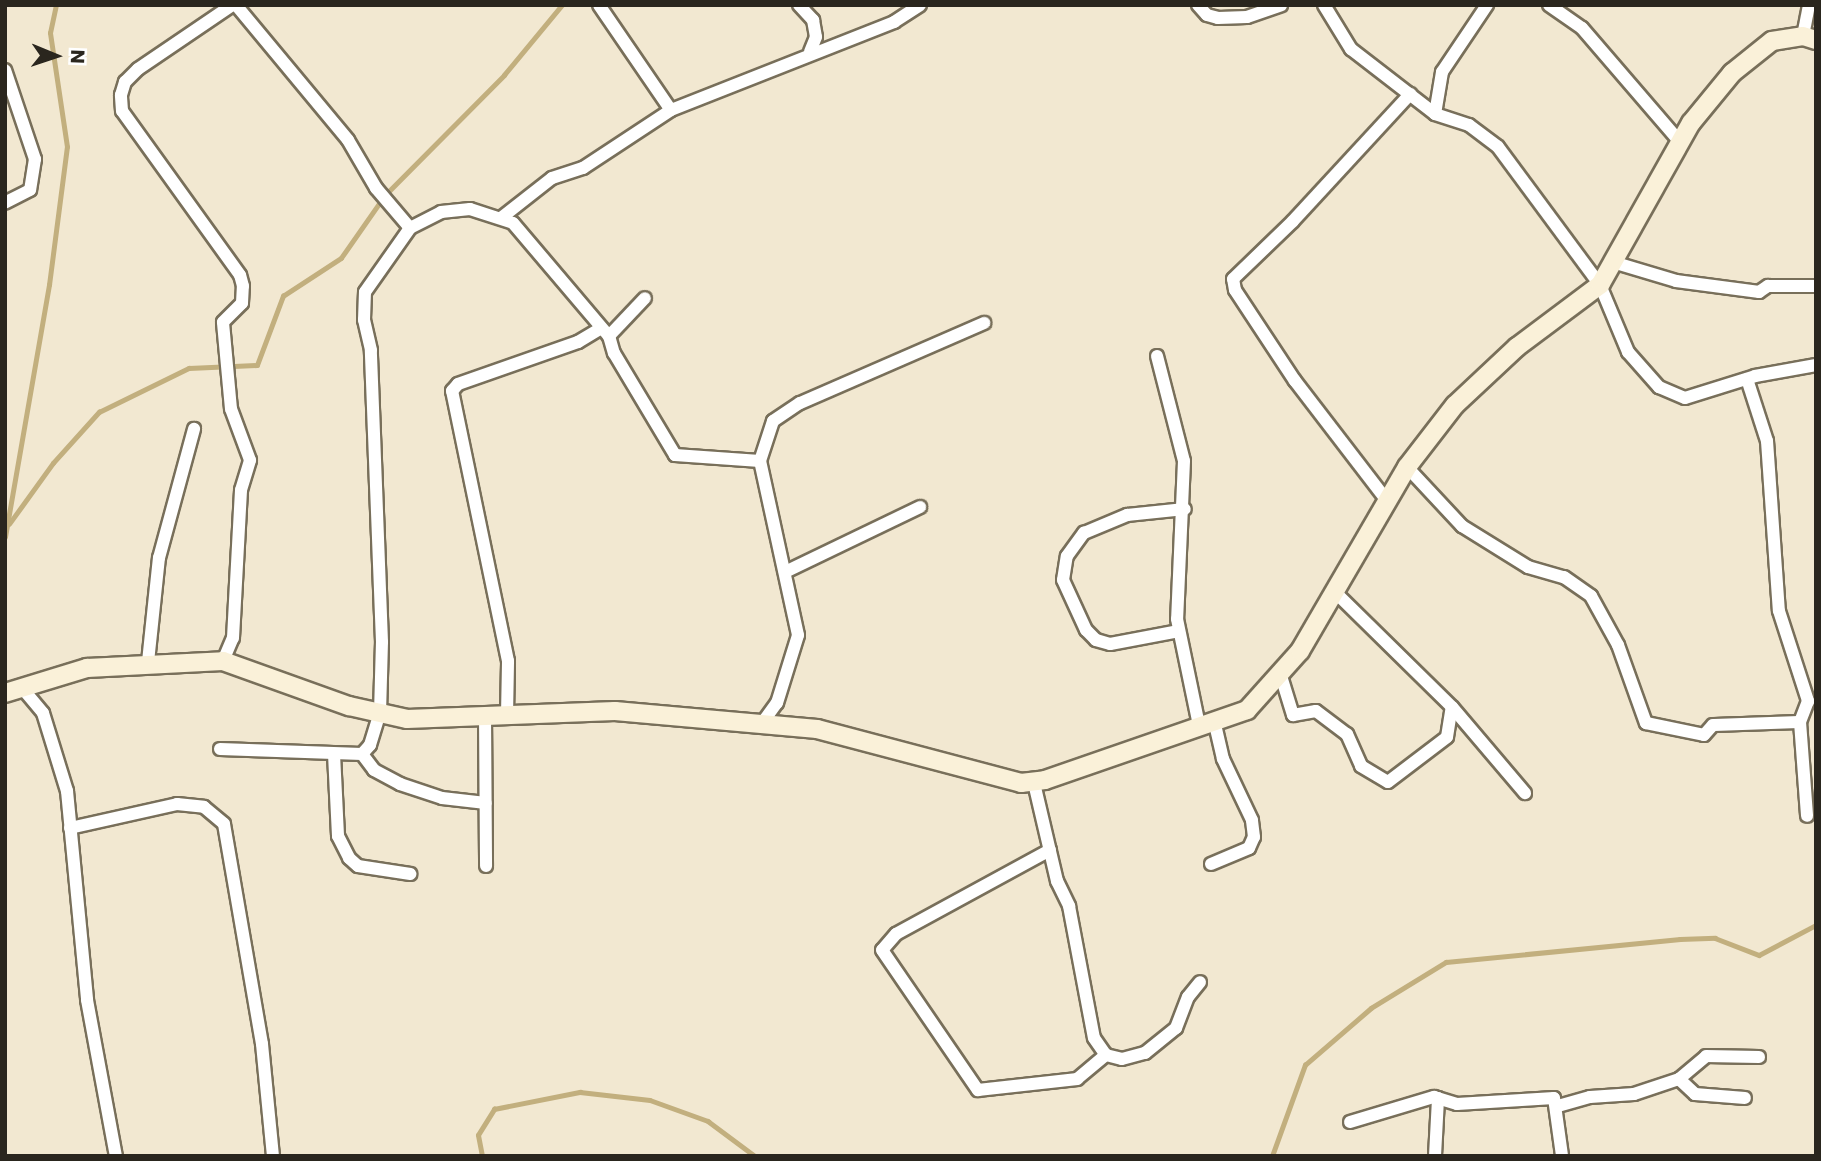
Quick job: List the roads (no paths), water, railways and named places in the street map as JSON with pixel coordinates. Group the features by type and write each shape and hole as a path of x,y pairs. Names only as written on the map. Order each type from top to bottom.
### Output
{"street":[{"path":"223,661 233,638 241,490 250,460 231,409 223,322 242,303 243,286 240,275 122,111 121,95 125,82 138,69 234,5 348,141 376,188 410,228"},
{"path":"599,5 671,110"},
{"path":"799,5 813,20 816,37 810,52"},
{"path":"501,218 552,178 583,168 671,110 810,52 894,22 920,5"},
{"path":"1198,5 1207,15 1219,18 1247,17 1281,5"},
{"path":"1324,5 1351,48 1435,114 1469,125 1498,147 1600,285 1628,352 1659,387 1685,398 1747,379 1816,365"},
{"path":"1435,114 1442,72 1486,5"},
{"path":"1549,5 1582,28 1681,143"},
{"path":"14,691 87,668 148,662 223,661 349,706 407,719 615,711 817,729 1034,783 1247,710 1281,676 1336,593 1407,467 1455,404 1517,347 1600,285 1616,263 1681,143 1732,73 1772,41 1810,38 1809,5"},
{"path":"5,70 35,159 30,190 5,202"},
{"path":"1388,502 1295,381 1235,290 1233,279 1311,202 1410,94"},
{"path":"362,754 380,713 378,499 365,292 410,228 441,212 470,209 501,218 523,233 605,332 614,353 675,455 760,461"},
{"path":"1616,263 1676,281 1759,292 1768,286 1816,286"},
{"path":"506,715 508,661 452,391 458,384 605,332 645,298"},
{"path":"760,726 778,703 799,635 760,461 773,421 800,403 984,323"},
{"path":"1157,356 1184,461 1185,509 1180,631 1206,722 1252,820 1254,837 1249,848 1211,864"},
{"path":"1747,379 1766,442 1779,611 1808,701 1800,722 1807,816"},
{"path":"148,662 159,558 194,429"},
{"path":"1407,467 1462,526 1528,567 1564,577 1591,596 1618,645 1646,723 1704,734 1713,725 1800,722"},
{"path":"785,572 920,507"},
{"path":"1180,631 1110,644 1096,640 1086,630 1063,580 1067,556 1084,533 1127,515 1185,509"},
{"path":"1336,593 1452,707 1525,793"},
{"path":"1281,676 1293,715 1316,711 1347,734 1361,766 1388,782 1447,737 1452,707"},
{"path":"14,691 43,713 66,791 87,1000 116,1156"},
{"path":"485,716 486,866"},
{"path":"220,749 362,754"},
{"path":"334,754 338,836 349,858 358,866 411,874"},
{"path":"362,754 374,770 400,785 442,798 486,803"},
{"path":"1034,783 1050,850 1069,906 1094,1038 1106,1055 1122,1059 1155,1045 1176,1028 1188,997 1200,982"},
{"path":"70,828 177,804 204,807 224,824 262,1044 273,1156"},
{"path":"1050,850 896,934 882,950 978,1090 1077,1079 1106,1055"},
{"path":"1558,1106 1590,1097 1634,1094 1679,1079 1706,1056 1759,1056"},
{"path":"1679,1079 1695,1094 1745,1098"},
{"path":"1435,1156 1438,1098"},
{"path":"1350,1122 1438,1098 1457,1104 1554,1098 1558,1106 1562,1156"}],"waterway":[{"path":"5,537 49,285 67,147 50,33 56,5"},
{"path":"9,524 53,463 99,412 189,368 257,365 283,296 341,258 385,195 504,75 562,5"},
{"path":"1272,1156 1305,1065 1371,1008 1446,962 1680,939 1715,938 1759,955 1816,925"},
{"path":"482,1156 478,1135 494,1109 580,1092 650,1100 708,1121 755,1156"}]}
